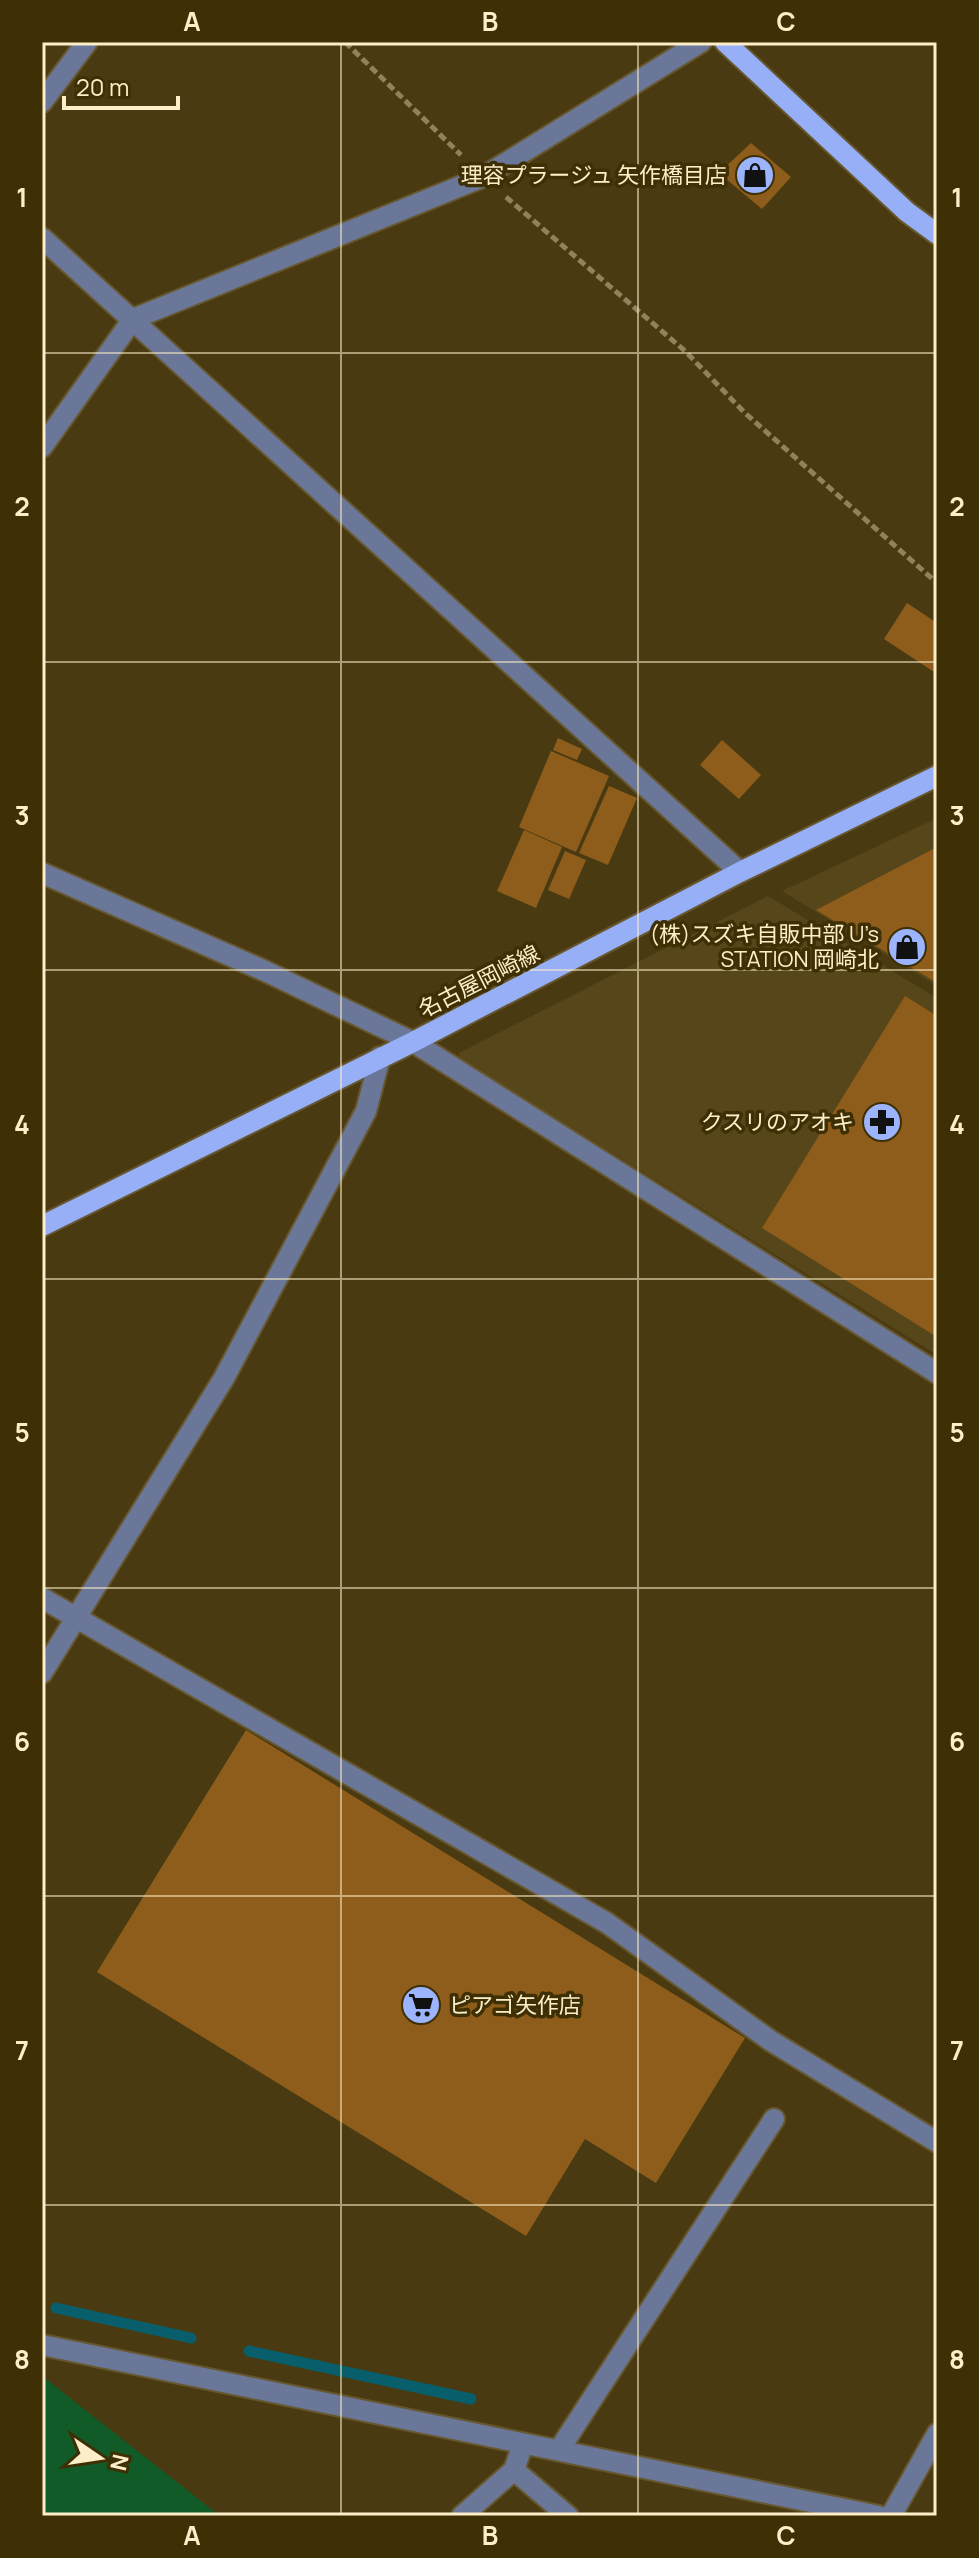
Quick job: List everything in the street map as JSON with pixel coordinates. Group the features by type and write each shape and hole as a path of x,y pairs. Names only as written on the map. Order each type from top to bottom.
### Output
{"main road":[{"path":"725,42 907,212 937,234"},
{"name":"名古屋岡崎線","path":"42,1226 413,1042 740,872 937,776"}],"street":[{"path":"42,102 87,42"},
{"path":"42,447 133,319 483,177 701,42"},
{"path":"42,238 740,872"},
{"path":"42,873 265,971 413,1042 937,1373"},
{"path":"42,1673 224,1378 366,1111 380,1057"},
{"path":"42,1598 607,1923 771,2041 937,2142"},
{"path":"559,2450 774,2119"},
{"path":"42,2345 879,2516"},
{"path":"891,2516 937,2434"},
{"path":"462,2516 514,2470 523,2444"},
{"path":"514,2470 568,2516"}],"path":[{"path":"345,42 483,177 685,351 745,413 937,583"}],"shaded area":[{"name":"(株)スズキ自販中部 U’s STATION 岡崎北","path":"937,818 937,986 782,891"},
{"path":"768,896 937,998 937,1355 459,1058 459,1053"}],"green space":[{"path":"42,2376 220,2516 42,2516"}],"building":[{"name":"理容プラージュ 矢作橋目店","path":"751,143 791,177 762,209 719,173"},
{"path":"907,603 937,623 937,674 884,639"},
{"path":"558,738 582,749 577,760 553,750"},
{"path":"722,740 761,775 739,799 700,765"},
{"path":"551,751 609,776 576,852 519,827"},
{"path":"609,786 637,798 608,865 579,853"},
{"path":"524,830 562,847 536,908 497,891"},
{"name":"(株)スズキ自販中部 U’s STATION 岡崎北","path":"937,847 937,983 816,910"},
{"path":"565,851 586,860 569,899 548,890"},
{"name":"クスリのアオキ","path":"905,996 937,1016 937,1337 762,1228"},
{"name":"ピアゴ矢作店","path":"246,1730 745,2038 656,2183 585,2139 526,2236 97,1972"}],"waterway":[{"path":"56,2308 191,2338"},
{"path":"249,2351 471,2399"}],"place":[{"name":"理容プラージュ 矢作橋目店","path":"755,175"},
{"name":"(株)スズキ自販中部 U’s STATION 岡崎北","path":"907,947"},
{"name":"クスリのアオキ","path":"882,1122"},
{"name":"ピアゴ矢作店","path":"421,2005"}]}
